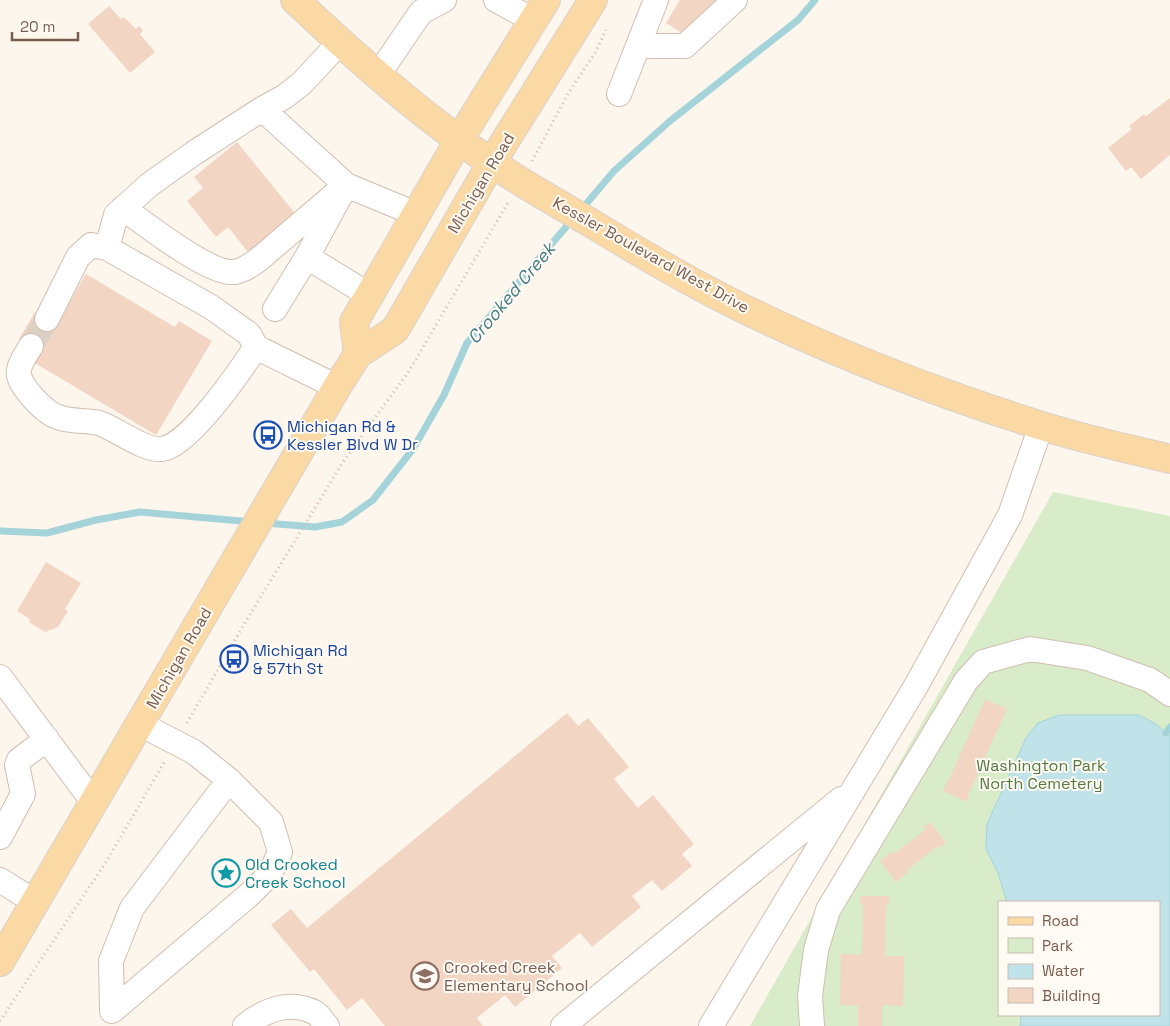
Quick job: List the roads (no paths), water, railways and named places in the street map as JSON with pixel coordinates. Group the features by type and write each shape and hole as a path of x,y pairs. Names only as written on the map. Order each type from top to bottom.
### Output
{"main road":[{"name":"Kessler Boulevard West Drive","path":"295,0 378,75 459,140 527,186 667,268 740,307 852,357 953,396 1041,426 1170,459"},
{"name":"Michigan Road","path":"0,962 337,387 358,354 395,330 492,162 593,0"},
{"path":"358,354 354,322 459,140 540,10"}],"street":[{"path":"378,75 414,6 444,0"},
{"path":"496,0 540,10"},
{"path":"619,94 656,0"},
{"path":"638,46 685,46 735,0"},
{"path":"107,248 116,215 149,185 194,152 284,97 302,83 340,42"},
{"path":"262,110 346,185 416,214"},
{"path":"123,208 214,269 234,272 246,269 258,260 346,185"},
{"path":"275,309 307,257 346,185"},
{"path":"47,319 78,257 91,245 107,248 218,312 250,334 256,347 337,387"},
{"path":"307,257 370,295"},
{"path":"31,346 18,370 19,380 41,406 55,417 99,423 144,445 160,450 170,447 196,424 240,371 256,347"},
{"path":"710,1026 916,686 1010,515 1041,426"},
{"path":"812,1026 810,996 816,950 828,910 966,681 983,662 1030,648 1087,658 1150,680 1170,694"},
{"path":"0,677 94,803"},
{"path":"115,1018 270,874 280,852 271,822 229,780 200,757 176,742 140,724"},
{"path":"0,837 22,794 17,765 19,760 47,739"},
{"path":"115,1018 111,961 132,908 229,780"},
{"path":"563,1026 854,788"},
{"path":"0,880 35,902"},
{"path":"245,1026 265,1012 297,1007 315,1012 327,1026"}],"water":[{"path":"1059,715 1139,715 1156,724 1170,736 1170,1026 1020,1026 1021,1016 1160,1016 1160,901 1007,901 998,873 986,849 987,824 1026,738 1038,723"}],"waterway":[{"name":"Crooked Creek","path":"581,210 614,171 670,121 798,20 815,0"},
{"name":"Crooked Creek","path":"265,523 315,527 342,522 373,500 413,449 444,395 467,343 572,220"},
{"name":"Crooked Creek","path":"0,531 47,533 96,520 140,512 252,522"},
{"path":"1166,733 1170,727"}],"tunnel":[{"path":"31,346 47,319"}],"place":[{"name":"Michigan Rd & Kessler Blvd W Dr","path":"268,435"},
{"name":"Michigan Rd & 57th St","path":"234,659"},
{"name":"Old Crooked Creek School","path":"226,873"},
{"name":"Crooked Creek Elementary School","path":"425,976"}],"park label":[{"name":"Washington Park North Cemetery","path":"1041,774"}]}
